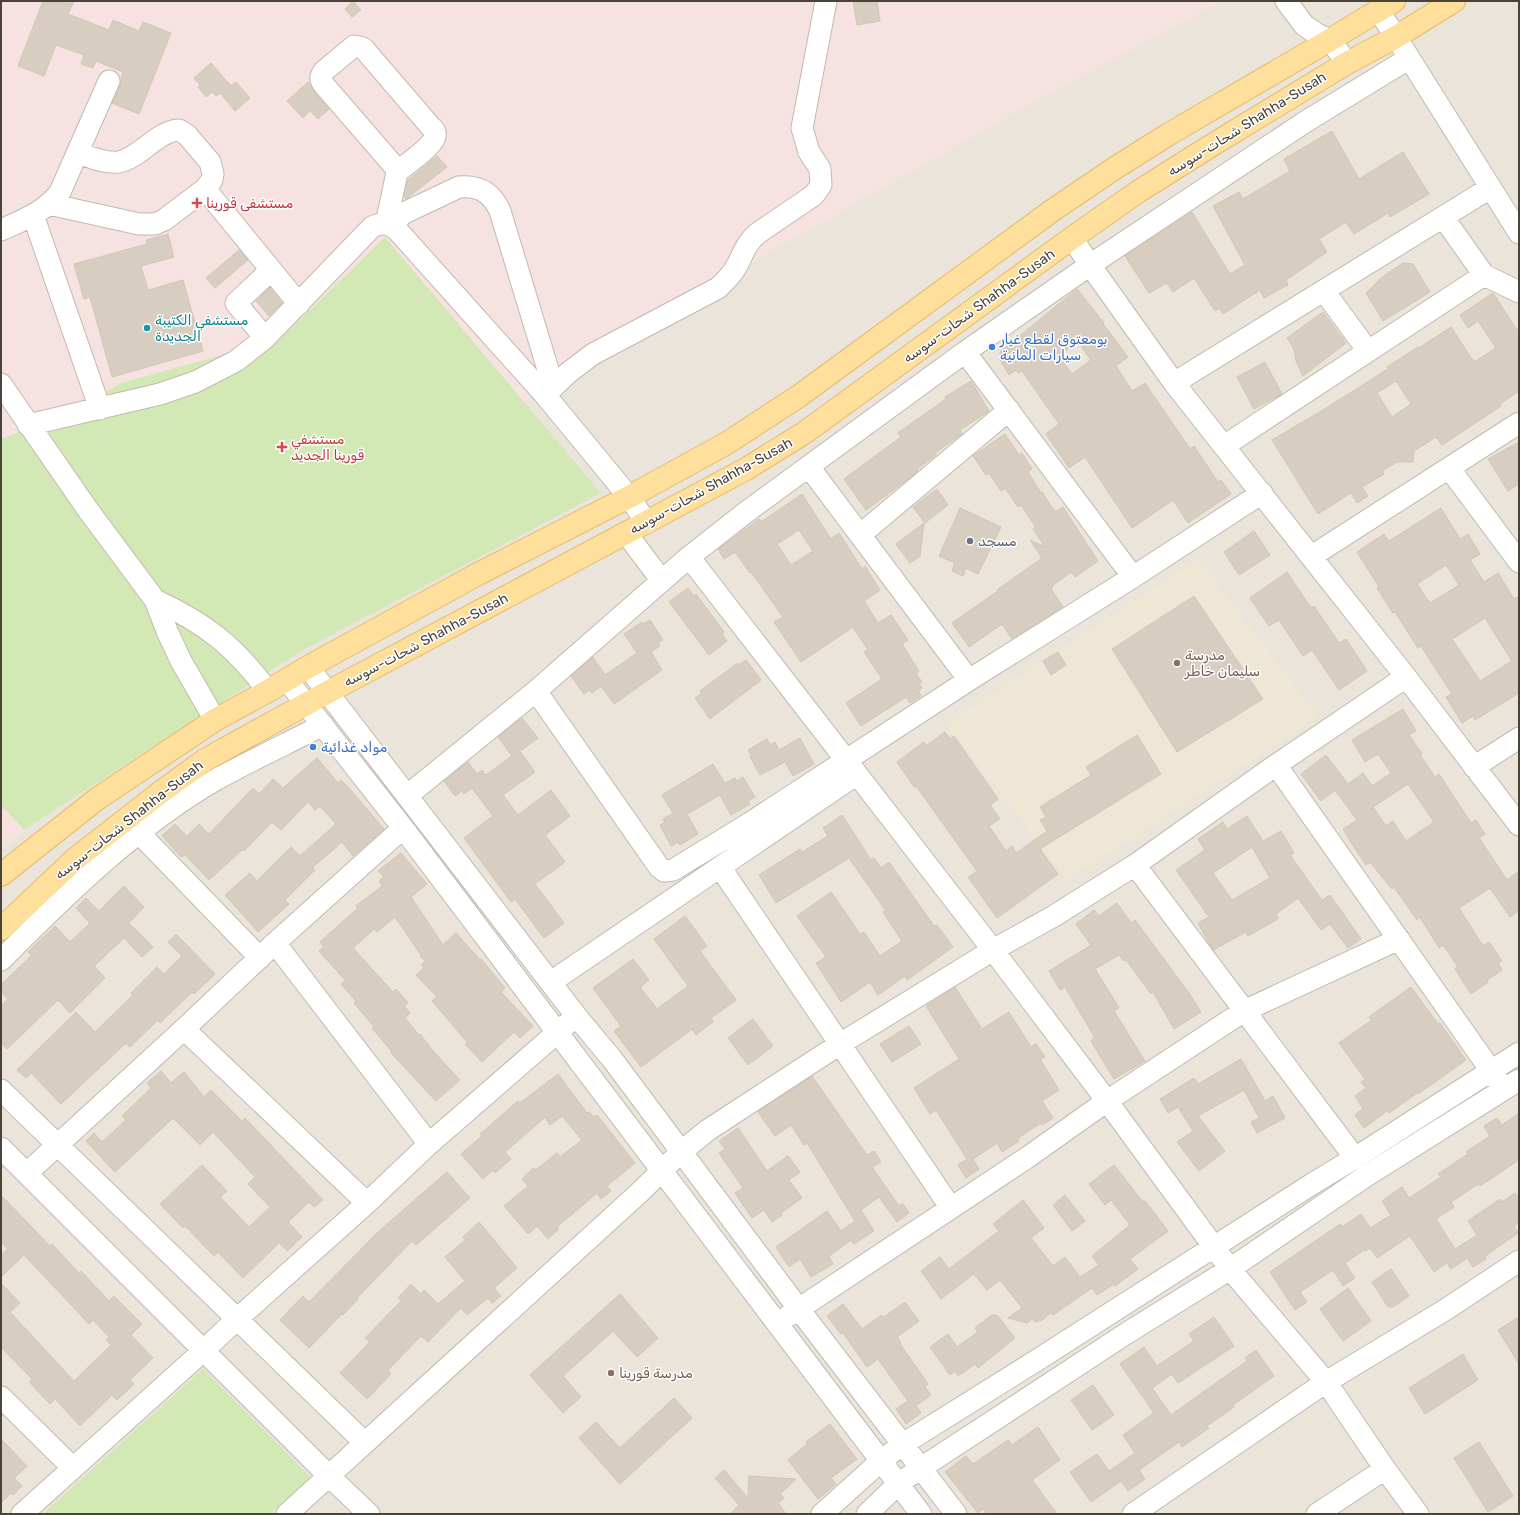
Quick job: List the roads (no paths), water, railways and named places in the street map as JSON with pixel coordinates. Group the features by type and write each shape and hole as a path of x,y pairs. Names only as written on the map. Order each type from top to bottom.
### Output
{"main road":[{"name":"شحات-سوسه Shahha-Susah","path":"1,929 75,859 205,760 328,692 746,469 798,437 1139,191 1347,63 1396,37 1454,1"},
{"name":"شحات-سوسه Shahha-Susah","path":"1,875 97,799 215,720 308,667 478,574 629,497 727,443 799,396 1053,210 1115,168 1168,134 1386,6"}],"street":[{"path":"549,390 593,354 718,288 734,271 742,253 758,233 814,195 821,185 820,169 809,152 802,128 826,1"},
{"path":"1286,1 1304,25 1317,34 1330,40 1347,63"},
{"path":"1386,6 1396,37 1408,59 1519,233"},
{"path":"354,46 364,49 432,127 435,133 432,142 404,166 398,168 394,166 321,80 322,73 354,46"},
{"path":"408,795 536,691 689,557 745,513 965,352 1090,265 1305,122 1408,59"},
{"path":"1,230 41,210 60,192 109,81"},
{"path":"41,210 147,225 155,224 164,220 205,190 212,180 213,174 210,162 187,136 178,130 168,132 131,157 118,162 106,161 77,153"},
{"path":"389,225 398,168"},
{"path":"389,225 402,214 459,188 467,186 481,189 493,198 500,211 549,390"},
{"path":"1174,383 1490,188"},
{"path":"205,190 299,304"},
{"path":"41,210 100,409"},
{"path":"1443,217 1484,275 1519,292"},
{"path":"28,425 160,394 195,382 236,361 265,338 372,227 378,224 389,225 549,390 647,523"},
{"path":"1072,238 1174,383 1312,556 1519,825"},
{"path":"265,338 236,303 271,270"},
{"path":"1224,446 1484,275"},
{"path":"1324,291 1368,351"},
{"path":"965,352 1133,577"},
{"path":"1,384 88,510 155,600 181,661 215,720"},
{"path":"860,535 1009,410"},
{"path":"1312,556 1519,423"},
{"path":"809,467 969,680"},
{"path":"1450,468 1519,562"},
{"path":"551,982 720,866 969,680 1262,494"},
{"path":"626,533 662,581"},
{"path":"689,557 993,950 1107,1101 1230,1269 1326,1382 1384,1469 1418,1514"},
{"path":"155,600 182,612 212,632 229,646 250,668 268,691"},
{"path":"308,667 408,795 577,1017 612,1059 798,1308 956,1514"},
{"path":"287,1514 681,1152 708,1130 840,1044 993,950 1054,916 1136,866 1276,765 1406,677"},
{"path":"287,680 403,828 882,1460 921,1514"},
{"path":"536,691 659,867 664,871 673,870 750,823 852,767"},
{"path":"1,960 43,918 139,833 217,779 323,725"},
{"path":"1474,767 1519,738"},
{"path":"866,1514 898,1484 920,1468 1127,1333 1230,1269 1366,1176 1512,1085 1491,1071 1276,765"},
{"path":"26,1173 184,1029 267,950 403,828"},
{"path":"139,833 267,950 429,1144"},
{"path":"720,866 951,1208"},
{"path":"1136,866 1355,1158"},
{"path":"778,1323 798,1308 1028,1157 1107,1101 1244,1010 1399,939"},
{"path":"22,1514 367,1203 429,1144 557,1032 577,1017"},
{"path":"184,1029 367,1203"},
{"path":"822,1514 882,1460 903,1444 1042,1358 1519,1053"},
{"path":"1,1090 365,1443"},
{"path":"1,1148 203,1352 369,1514"},
{"path":"1133,1514 1326,1382 1445,1310 1519,1261"},
{"path":"1,1397 73,1468"},
{"path":"1317,1514 1384,1469"}],"place":[{"name":"مستشفى قورينا","path":"197,203"},
{"name":"مستشفي الكتيبة الجديدة","path":"147,328"},
{"name":"بومعتوق لقطع غيار سيارات المانية","path":"992,347"},
{"name":"مستشفي قورينا الجديد","path":"282,447"},
{"name":"مسجد","path":"970,541"},
{"name":"مدرسة سليمان خاطر","path":"1177,663"},
{"name":"مواد غذائية","path":"313,747"},
{"name":"مدرسة قورينا","path":"611,1373"}]}
